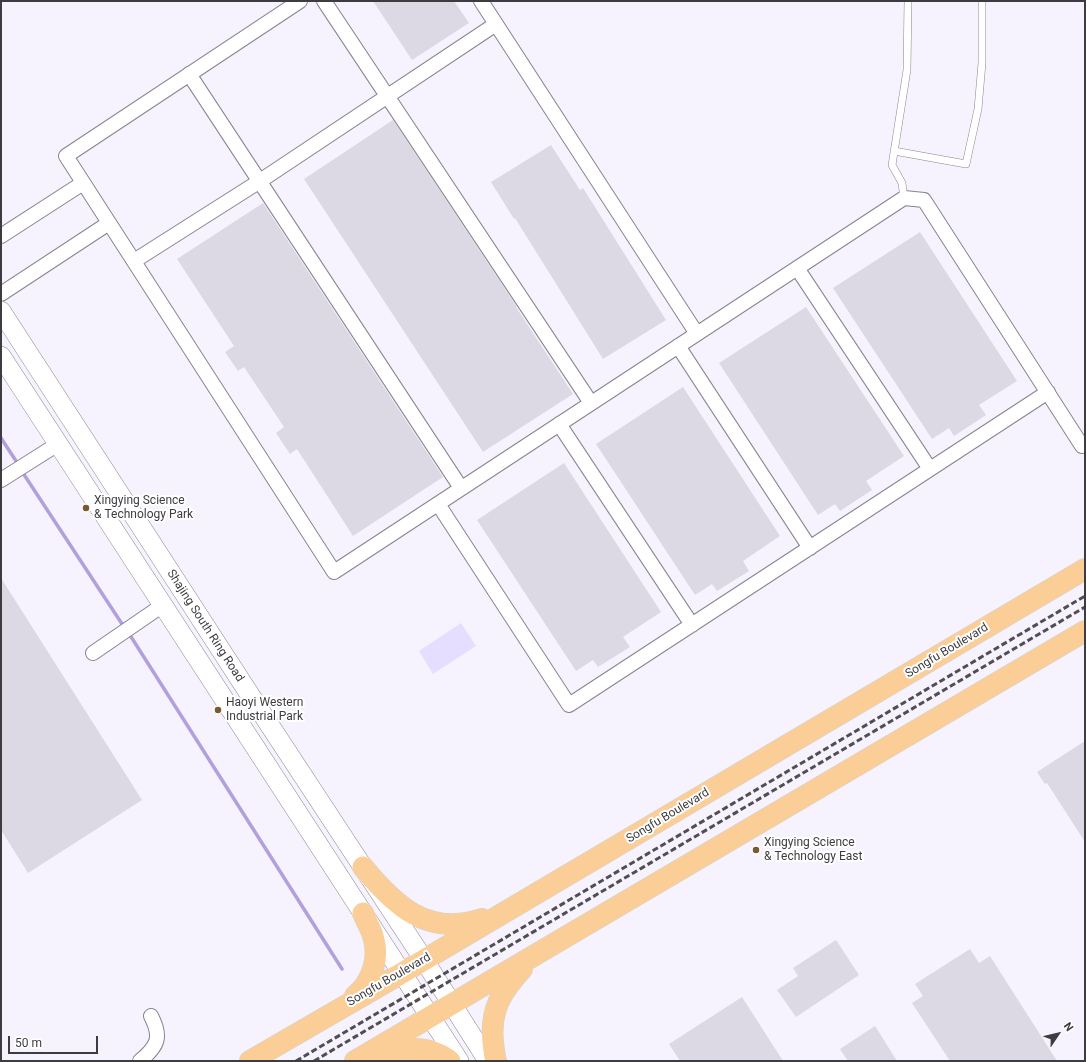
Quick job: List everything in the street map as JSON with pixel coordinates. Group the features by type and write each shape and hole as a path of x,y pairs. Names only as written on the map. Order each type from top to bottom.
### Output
{"main road":[{"name":"Shajing South Ring Road","path":"1,311 262,715 424,960 488,1061"},
{"name":"Shajing South Ring Road","path":"1,356 459,1061"},
{"name":"Songfu Boulevard","path":"250,1061 402,973 1085,569"},
{"path":"356,1061 1085,631"},
{"path":"363,867 379,887 396,903 419,917 432,922 443,925 473,922 507,911"},
{"path":"342,1008 362,991 370,978 376,957 374,937 363,913"},
{"path":"496,1061 492,1030 495,1009 511,981 531,958"},
{"path":"356,1061 388,1052 412,1049 434,1052 450,1061"}],"street":[{"path":"300,1 66,156 334,572 904,198 924,200 1082,446"},
{"path":"324,1 591,403"},
{"path":"481,1 697,334"},
{"path":"134,261 260,181 496,24"},
{"path":"189,74 461,488"},
{"path":"1,236 83,183"},
{"path":"1,294 108,223"},
{"path":"797,268 930,470"},
{"path":"678,346 810,548"},
{"path":"438,504 569,705 1048,392"},
{"path":"559,424 692,625"},
{"path":"4,478 58,444"},
{"path":"93,653 141,622 163,605"},
{"path":"140,1061 156,1044 158,1033 151,1016"}],"lane":[{"path":"904,198 902,183 892,164 907,70 908,1"},
{"path":"894,151 966,164 978,109 982,63 982,1"}],"shaded area":[{"path":"461,623 476,646 433,674 419,651"}],"building":[{"path":"373,1 454,1 469,23 412,60"},
{"path":"393,120 573,394 483,452 304,179"},
{"path":"551,145 580,190 583,188 666,320 603,359 491,182"},
{"path":"263,203 443,477 353,536 297,449 290,454 276,433 284,427 244,367 238,371 225,352 234,346 177,259"},
{"path":"920,232 1017,381 979,405 986,415 954,436 949,428 932,439 833,288"},
{"path":"806,307 904,456 866,481 872,490 840,511 835,504 818,515 719,363"},
{"path":"683,387 780,536 743,561 749,571 717,591 712,584 695,595 596,444"},
{"path":"564,463 661,612 623,637 630,647 598,667 593,660 576,671 477,520"},
{"path":"1,578 142,800 28,873 1,830"},
{"path":"1085,741 1085,842 1047,783 1045,784 1037,772"},
{"path":"836,940 859,975 796,1017 777,990 798,976 793,968"},
{"path":"970,949 979,963 990,956 1057,1061 950,1061 912,1003 923,996 915,984"},
{"path":"742,997 783,1061 680,1061 669,1044"},
{"path":"875,1026 897,1061 848,1061 840,1049"}],"waterway":[{"path":"1,438 18,464"},
{"path":"21,470 124,627"},
{"path":"128,632 342,969"}],"railway":[{"path":"296,1061 1085,596"},
{"path":"314,1061 1085,607"}],"place":[{"name":"Xingying Science & Technology Park","path":"86,508"},
{"name":"Haoyi Western Industrial Park","path":"218,710"},
{"name":"Xingying Science & Technology East","path":"756,850"}]}
